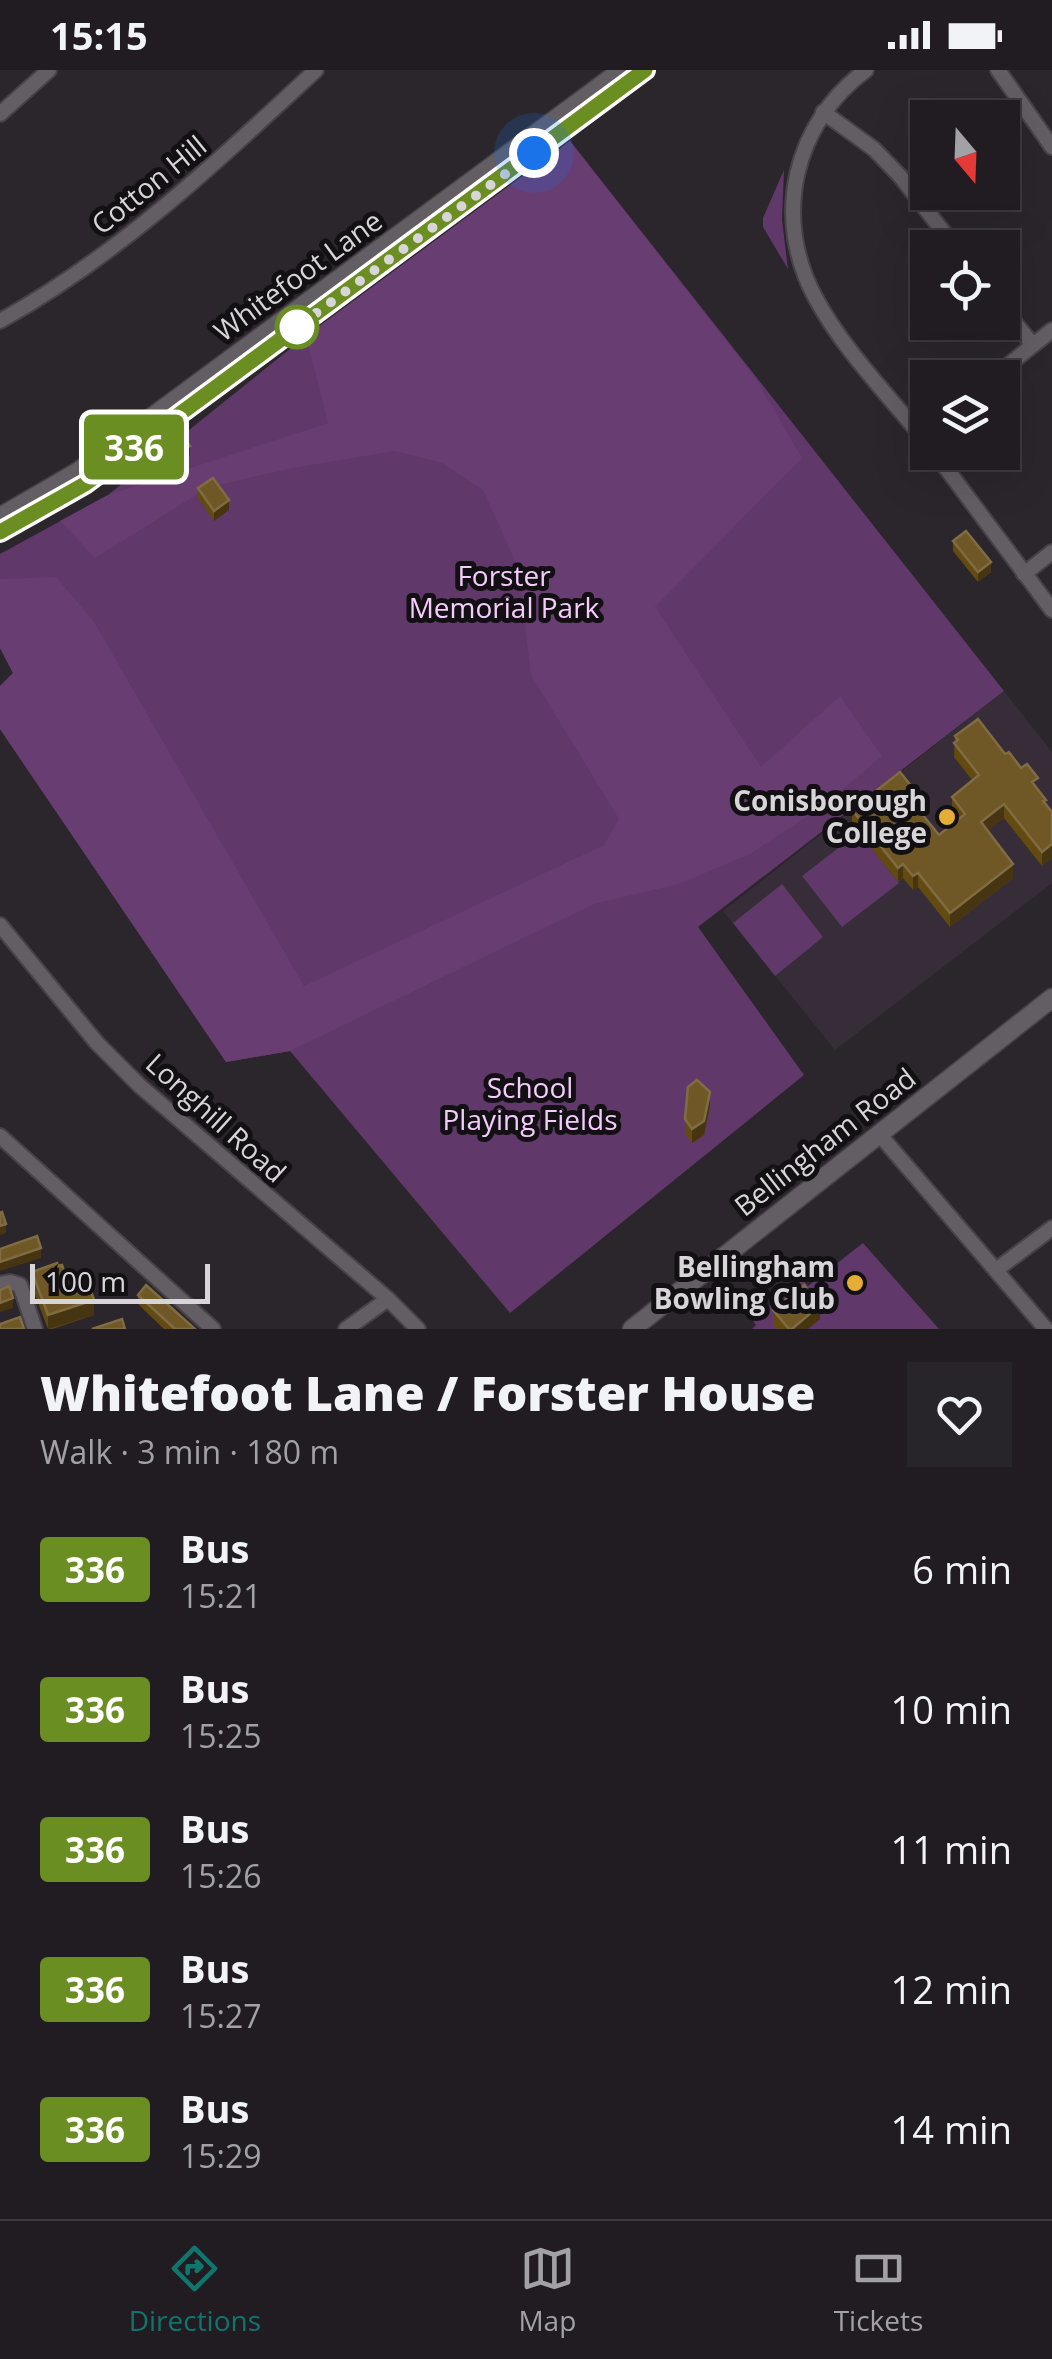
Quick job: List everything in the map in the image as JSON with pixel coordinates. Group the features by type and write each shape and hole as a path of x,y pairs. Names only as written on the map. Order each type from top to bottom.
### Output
{"street":[{"path":"1,111 50,70"},
{"name":"Cotton Hill","path":"0,321 62,285 169,204 316,70"},
{"name":"Whitefoot Lane","path":"0,517 79,470 622,70"},
{"name":"Whitefoot Lane","path":"0,532 85,484 645,70"},
{"path":"866,70 823,112 807,141 795,180 792,217 799,257 813,295 910,418"},
{"path":"998,70 1052,147"},
{"path":"823,112 874,148 942,230"},
{"path":"1020,329 1033,345"},
{"path":"1014,360 1052,330"},
{"path":"947,470 1052,610"},
{"path":"1024,574 1052,552"},
{"name":"Longhill Road","path":"0,924 97,1043 140,1086 418,1329"},
{"name":"Bellingham Road","path":"632,1329 1052,998"},
{"path":"880,1135 1046,1329"},
{"path":"0,1136 213,1329"},
{"path":"996,1270 1052,1228"},
{"path":"8,1284 22,1290 35,1329"},
{"path":"346,1329 388,1299"}],"shaded area":[{"path":"570,141 756,379 802,458 655,607 761,767 840,696 882,756 823,806 750,854 679,884 594,904 290,1051 226,1062 0,729 0,686 13,673 0,648 0,579 56,577 93,620 304,986 604,845 619,819 531,675 518,567 483,490 442,463 395,451 209,487 95,558 60,521 108,495 328,423 306,336"},
{"name":"Conisborough College","path":"1004,691 1052,752 1052,883 835,1050 723,911"}],"green space":[{"name":"Forster Memorial Park","path":"570,141 1004,691 698,927 804,1075 510,1313 290,1051 226,1062 0,729 0,686 13,673 0,648 0,554 108,495 306,336"},
{"path":"784,170 782,220 788,269 763,227 763,218"},
{"path":"859,832 899,883 842,927 802,876"},
{"path":"782,884 823,937 775,976 733,923"},
{"name":"Bellingham Bowling Club","path":"863,1243 939,1329 752,1329 756,1325 752,1319 803,1280 808,1286"}],"building":[{"path":"183,435 190,446 170,457 164,446"},
{"path":"213,478 229,500 214,511 198,488"},
{"path":"966,531 991,562 978,572 953,541"},
{"path":"978,719 1005,754 1009,752 1021,768 1027,764 1038,778 1032,782 1052,812 1052,844 1042,852 1004,804 981,822 1013,864 950,913 918,873 913,876 903,864 898,868 852,810 900,772 920,797 913,803 939,835 965,814 952,797 979,775 954,743 958,740 955,736"},
{"path":"697,1080 710,1092 704,1121 692,1129 685,1119 688,1087"},
{"path":"37,1236 41,1248 0,1262 0,1249"},
{"path":"57,1263 62,1265 72,1294 90,1288 94,1300 48,1315 32,1272"},
{"path":"146,1285 195,1329 175,1329 138,1295"},
{"path":"804,1285 820,1305 789,1329 773,1310"},
{"path":"9,1286 13,1298 0,1303 0,1290"},
{"path":"20,1317 24,1329 0,1329 0,1324"},
{"path":"122,1319 125,1329 92,1329"}],"bus line":[{"name":"336","path":"0,532 85,484 645,70"}],"place":[{"name":"Conisborough College","path":"947,817"},
{"name":"Bellingham Bowling Club","path":"855,1283"}],"route":[{"path":"297,327 285,336 534,153"}],"park label":[{"name":"School Playing Fields","path":"530,1104"}]}
